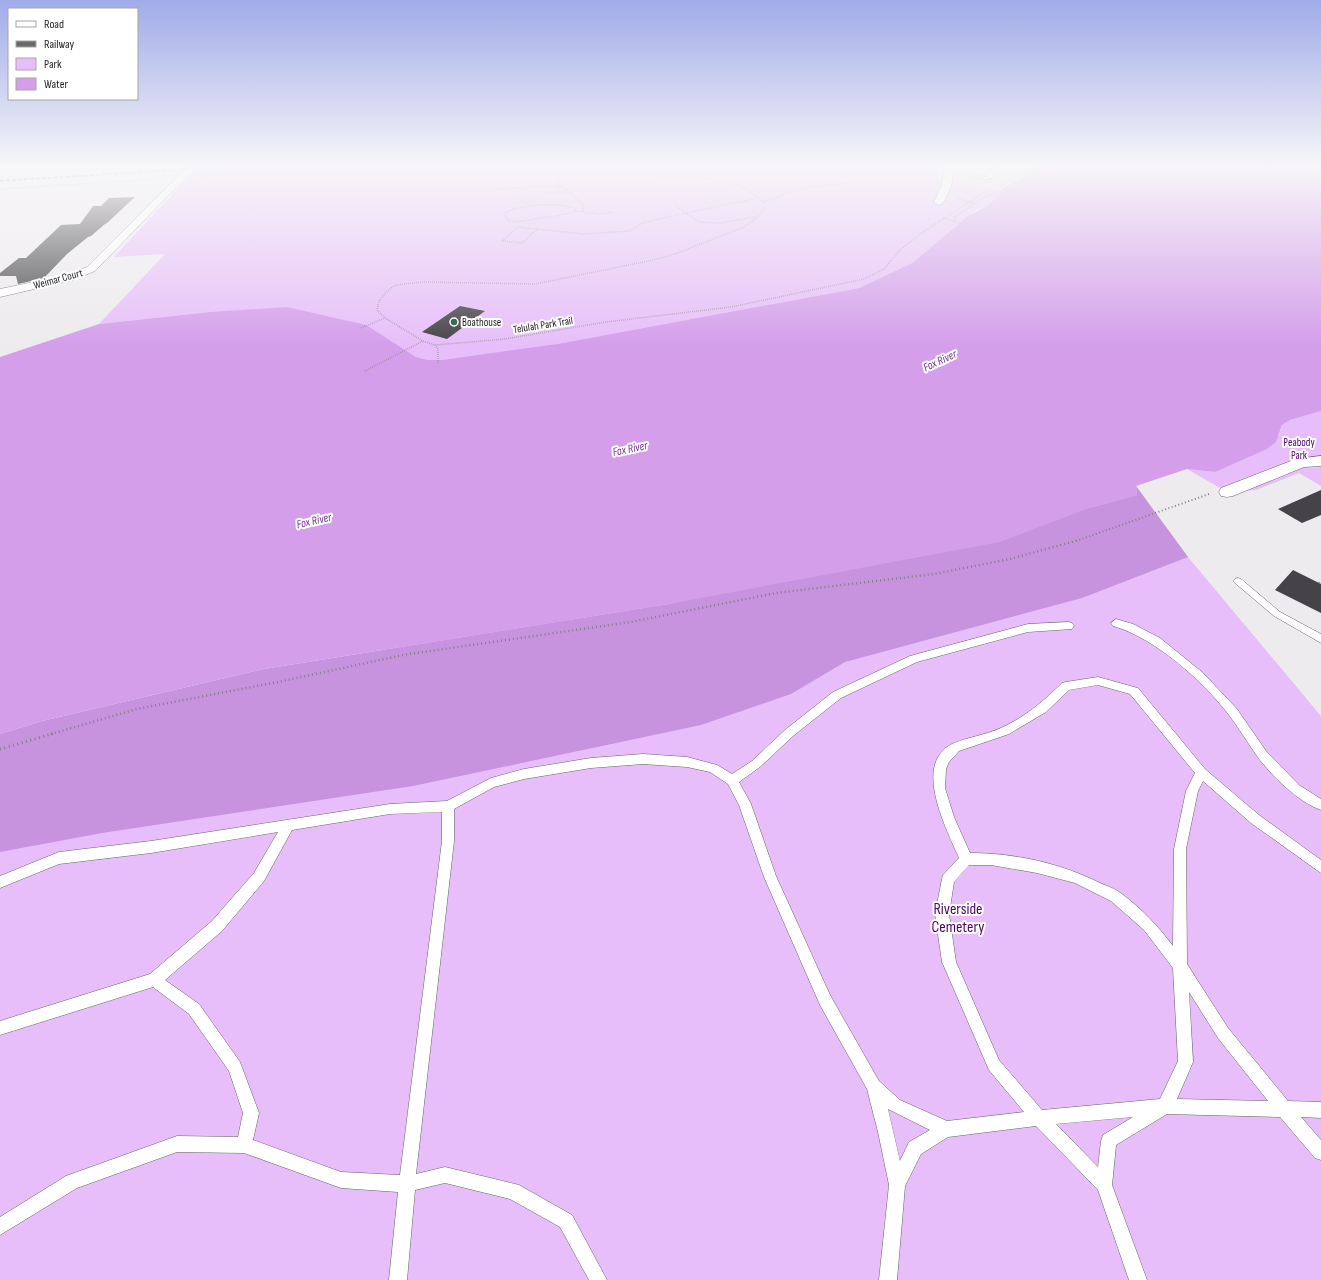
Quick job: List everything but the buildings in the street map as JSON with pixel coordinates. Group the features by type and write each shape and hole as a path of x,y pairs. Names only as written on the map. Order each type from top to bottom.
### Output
{"street":[{"name":"Weimar Court","path":"0,292 69,278 91,269 133,226"},
{"path":"1228,492 1302,462 1321,460"}],"lane":[{"path":"1238,581 1277,614 1321,639"},
{"path":"1116,623 1130,627 1156,641 1199,676 1232,712 1262,754 1295,789 1321,805"},
{"path":"732,780 756,764 789,732 837,695 914,659 1028,628 1069,626"},
{"path":"966,859 948,817 939,788 940,769 944,759 955,748 1005,731 1024,720 1042,709 1066,686 1098,680 1134,691 1201,772 1255,819 1321,867"},
{"path":"0,882 59,858 151,847 390,809 448,806 491,783 524,774 591,763 643,759 687,762 713,768 732,780 745,804 770,877 825,1000 874,1086 886,1132 897,1185 888,1280"},
{"path":"1104,1185 1109,1141 1165,1106 1186,1062 1180,966 1180,849 1192,791 1201,772"},
{"path":"398,1280 407,1184 448,841 448,806"},
{"path":"0,1028 154,980 217,926 259,878 288,826"},
{"path":"1138,1280 1104,1185 1039,1118 994,1065 949,962 942,914 948,879 966,859 991,859 1037,867 1077,878 1116,897 1149,925 1180,966 1223,1033 1283,1108 1321,1152"},
{"path":"154,980 194,1009 236,1067 251,1113 244,1145"},
{"path":"874,1086 895,1105 946,1129"},
{"path":"897,1185 915,1148 946,1129 1039,1118 1165,1106 1321,1110"},
{"path":"0,1227 72,1182 177,1144 244,1145 341,1180 407,1184 445,1175 513,1191 566,1221 598,1280"}],"path":[{"path":"537,229 522,243 502,241 518,227 537,229 578,234 621,232 641,226"},
{"path":"361,328 385,318 378,310 378,306 387,291 394,286 413,282 521,285 560,279 675,254 746,226"},
{"name":"Telulah Park Trail","path":"385,318 423,341 435,345 505,339 606,322 731,307 864,279 884,269 900,250 932,226"},
{"path":"365,371 423,341"},
{"path":"435,345 438,349 438,364"},
{"path":"0,749 136,709 283,681 402,655 632,622 776,593 828,588 934,574 1003,560 1073,542 1215,492 1228,492"}],"green space":[{"path":"143,226 956,226 912,263 859,288 557,344 442,360 428,360 416,357 397,345 210,312 99,324 165,254 114,257"},
{"name":"Peabody Park","path":"1321,411 1321,466 1312,468 1321,467 1321,486 1299,473 1256,490 1227,492 1187,469 1215,472 1279,435 1282,425 1290,420"},
{"name":"Riverside Cemetery","path":"1136,486 1188,557 1321,716 1321,1280 0,1280 0,734"}],"shaded area":[{"path":"1136,486 1188,557 1082,598 845,662 791,694 701,725 413,786 102,833 0,852 0,734 42,721 264,669 669,604 1089,508 1137,495"}],"water":[{"name":"Fox River","path":"956,226 1321,226 1321,411 1290,420 1282,425 1276,442 1267,449 1215,472 1187,469 1136,486 1137,495 1089,508 1000,542 669,604 264,669 42,721 0,734 0,357 99,324 210,312 287,307 366,325 416,357 428,360 442,360 557,344 859,288 912,263"}],"place":[{"name":"Boathouse","path":"454,322"}]}
